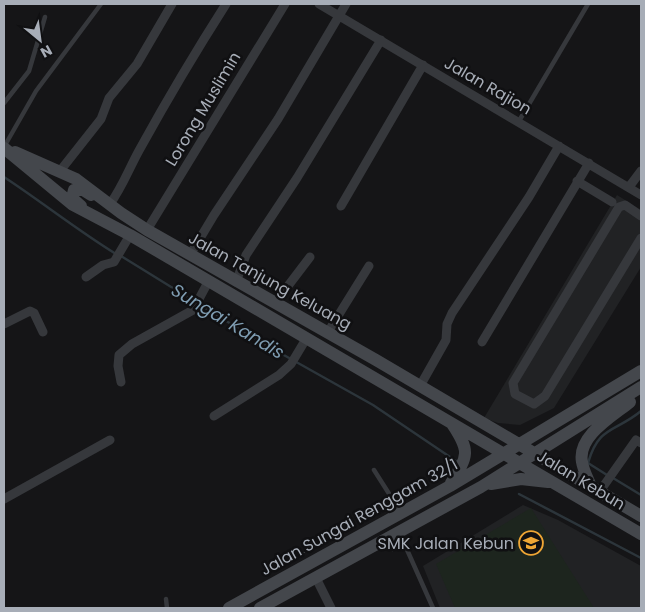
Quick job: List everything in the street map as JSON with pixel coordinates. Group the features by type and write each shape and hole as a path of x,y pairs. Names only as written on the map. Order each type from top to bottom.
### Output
{"main road":[{"name":"Jalan Tanjung Keluang","path":"4,148 76,179 147,230 521,444"},
{"name":"Jalan Tanjung Keluang","path":"4,148 73,205 102,221 127,241 206,286 306,339 505,453"},
{"path":"102,221 72,198 72,193 78,188 100,202 110,204"},
{"name":"Jalan Sungai Renggam 32/1","path":"229,608 450,486 641,371"},
{"name":"Jalan Sungai Renggam 32/1","path":"260,608 481,487 641,388"},
{"path":"595,488 582,460 582,451 591,434 641,393"},
{"path":"449,421 466,449 466,461 450,486"},
{"name":"Jalan Kebun","path":"521,444 641,516"},
{"name":"Jalan Kebun","path":"505,453 641,534"},
{"path":"481,487 521,479 556,483"}],"street":[{"path":"60,171 101,119 109,98 137,64 156,36 172,4"},
{"path":"110,204 122,187 130,166 170,94 226,4"},
{"name":"Lorong Muslimin","path":"147,230 284,4"},
{"name":"Jalan Rajion","path":"320,4 342,9 381,40 521,118 559,146 641,194"},
{"path":"190,255 214,215 278,119 342,9"},
{"path":"236,282 251,247 297,178 381,40"},
{"path":"341,206 423,65"},
{"path":"420,386 446,340 447,324 452,313 529,197 559,146"},
{"path":"482,342 589,163"},
{"path":"629,188 641,171"},
{"path":"577,181 612,202"},
{"path":"641,216 625,205 619,207 513,384 514,394 534,404 545,396 641,238"},
{"path":"86,277 103,265 116,260 127,241"},
{"path":"276,303 310,257"},
{"path":"328,332 369,266"},
{"path":"121,382 118,366 119,355 132,344 193,310 206,286"},
{"path":"4,324 30,311 34,313 44,332"},
{"path":"214,416 279,375 291,364 306,339"},
{"path":"595,488 640,439"},
{"path":"4,499 110,440"},
{"path":"316,578 331,608"}],"lane":[{"path":"4,148 36,91 101,4"},
{"path":"521,118 588,4"},
{"path":"4,103 29,71 45,17"},
{"path":"374,470 401,512"},
{"path":"399,533 433,608"},
{"path":"166,599 167,608"}],"shaded area":[{"path":"617,195 641,210 641,267 554,408 520,425 498,423 484,418"},
{"name":"SMK Jalan Kebun","path":"523,505 558,520 641,566 641,608 440,608 423,566"},
{"name":"SMK Jalan Kebun","path":"531,508 594,608 455,608 436,564"}],"waterway":[{"name":"Sungai Kandis","path":"4,177 116,254"},
{"name":"Sungai Kandis","path":"121,256 257,340 373,405 456,461"},
{"path":"607,475 588,463 592,451 603,435 641,411"},
{"path":"613,478 641,495"},
{"name":"Sungai Kandis","path":"519,494 641,558"}],"place":[{"name":"SMK Jalan Kebun","path":"531,543"}]}
